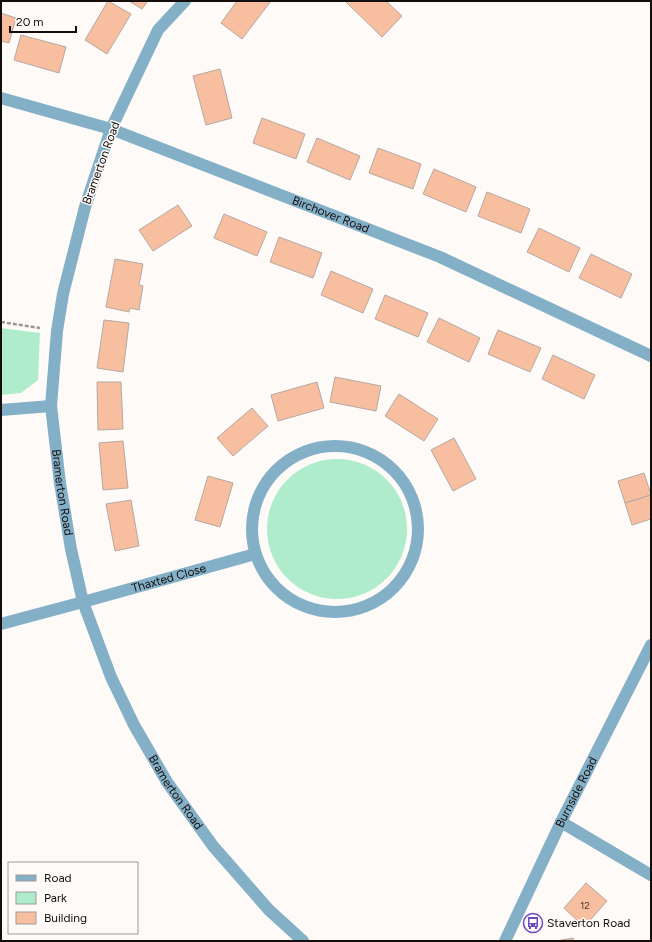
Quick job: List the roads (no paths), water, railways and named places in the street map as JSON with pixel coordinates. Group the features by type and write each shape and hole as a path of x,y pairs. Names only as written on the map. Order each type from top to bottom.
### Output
{"street":[{"name":"Bramerton Road","path":"184,1 158,30 112,129 85,208 63,294 57,331 51,406 60,483 71,549 84,602 111,677 134,725 167,782 218,852 269,910 303,941"},
{"name":"Birchover Road","path":"1,98 112,129 440,257 651,356"},
{"path":"1,410 51,406"},
{"path":"324,446 353,448 385,462 405,484 416,510 418,540 409,567 392,591 373,604 346,612 316,611 290,600 268,580 255,554 251,525 257,496 273,472 297,454 324,446"},
{"name":"Thaxted Close","path":"1,624 255,554"},
{"name":"Burnside Road","path":"505,941 561,822 651,644"},
{"path":"561,822 651,875"}],"place":[{"name":"Staverton Road","path":"533,923"}]}
